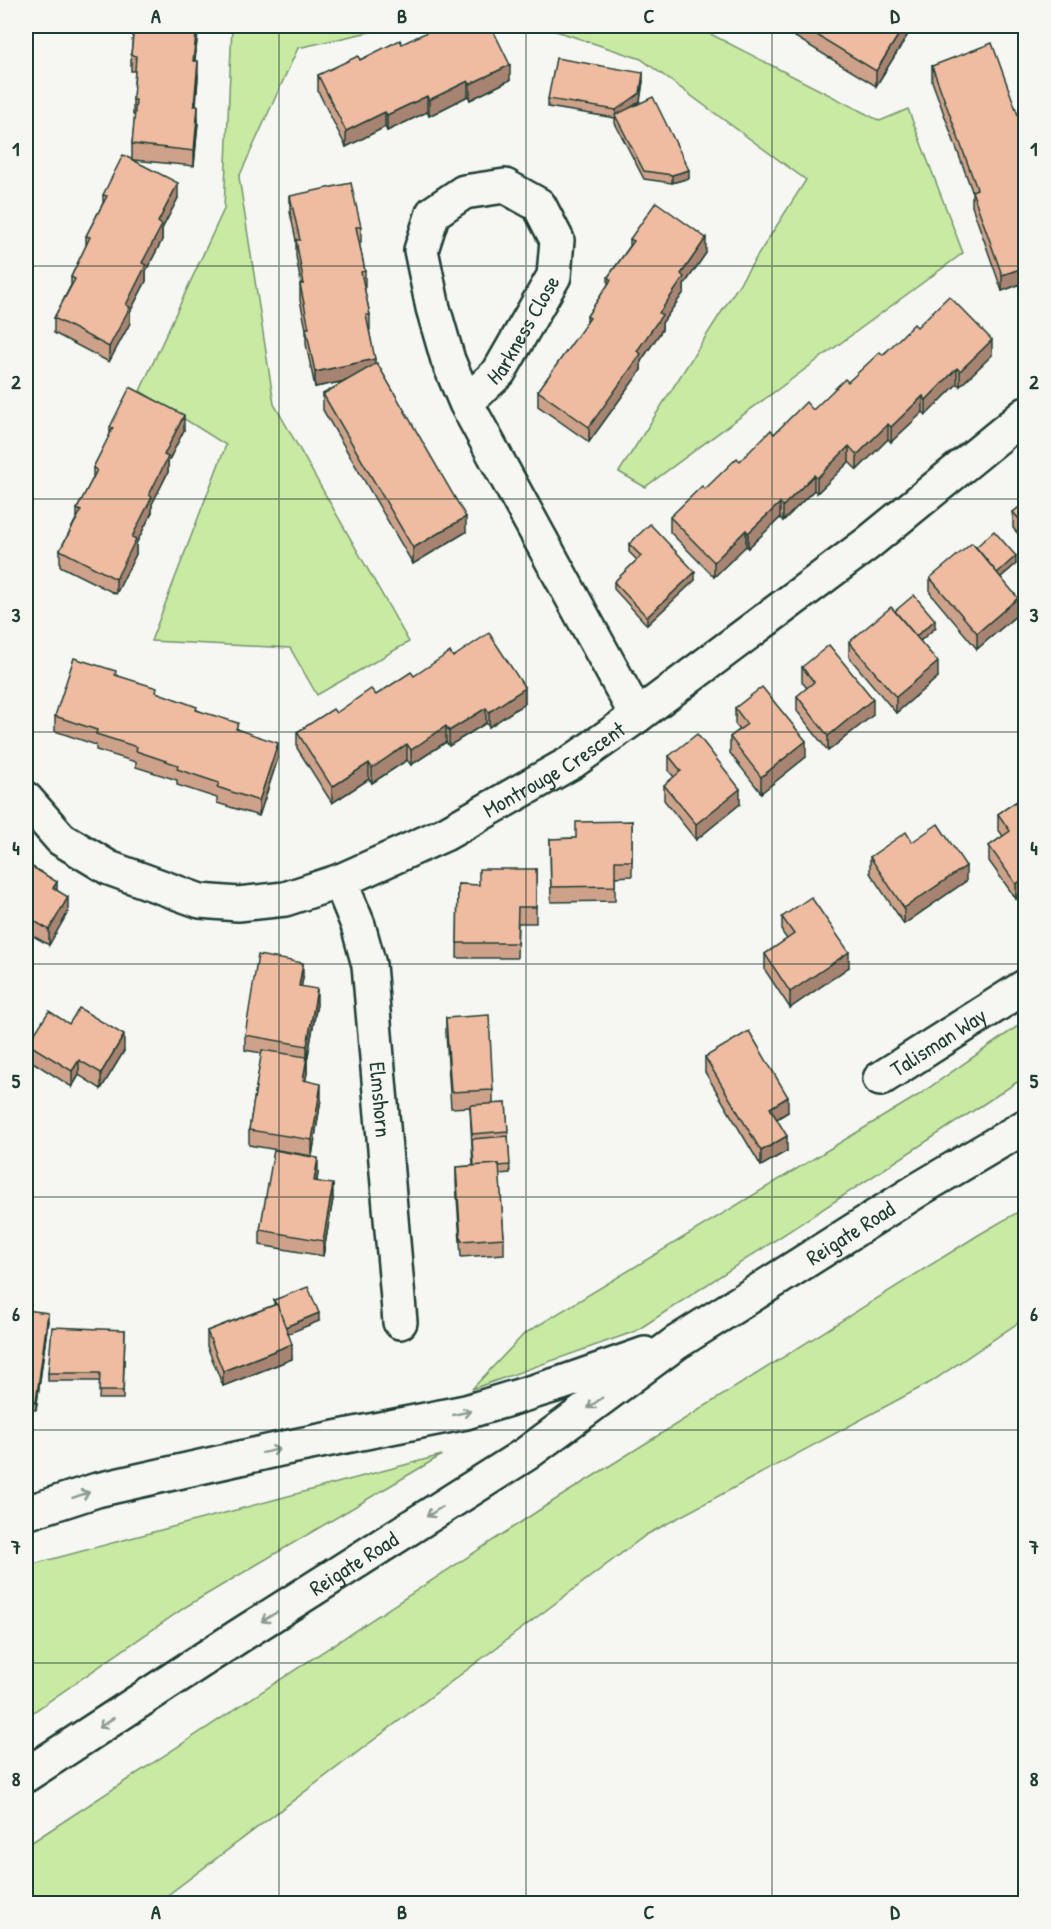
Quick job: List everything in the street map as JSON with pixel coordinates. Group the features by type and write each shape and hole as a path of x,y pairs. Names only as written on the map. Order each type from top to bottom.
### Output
{"main road":[{"name":"Harkness Close","path":"466,403 499,372 554,276 557,240 539,204 505,186 464,192 433,213 421,250 433,308 448,360 466,403 637,716"},
{"name":"Montrouge Crescent","path":"26,799 61,839 109,868 200,901 238,904 285,898 340,881 445,834 572,762 867,544 1026,414"},
{"name":"Elmshorn","path":"340,881 358,925 369,965 400,1322"},
{"name":"Talisman Way","path":"880,1079 1026,986"},
{"name":"Reigate Road","path":"26,1775 239,1636 526,1454 676,1343 921,1188 1026,1125"},
{"name":"Reigate Road","path":"26,1513 97,1490 285,1448 466,1412 562,1383 676,1343"}],"green space":[{"path":"232,26 396,26 298,48 239,177 274,404 409,642 317,695 290,648 151,641 226,445 140,391 224,209"},
{"path":"541,26 695,26 880,121 908,109 963,253 645,487 619,472 806,180 641,59"},
{"path":"1025,1021 1025,1077 636,1331 472,1389 524,1334 917,1096"},
{"path":"1025,1208 1025,1318 931,1382 646,1535 157,1903 26,1903 26,1846 547,1505"},
{"path":"442,1455 187,1606 26,1717 26,1566"}],"building":[{"path":"134,26 197,26 193,61 198,61 194,106 198,106 194,151 132,144 136,100 133,100 136,56 131,55"},
{"path":"441,26 443,29 450,26 491,26 510,65 470,84 468,81 429,100 427,96 387,115 385,112 346,131 318,75 358,56 360,60 400,40 402,44"},
{"path":"802,26 904,26 876,71"},
{"path":"992,43 1026,137 1026,267 1002,275 972,191 977,189 932,66"},
{"path":"556,58 643,73 640,93 616,110 548,99"},
{"path":"653,97 689,170 672,175 644,171 615,115"},
{"path":"123,155 178,183 158,222 162,225 142,263 146,265 126,305 130,307 109,347 54,318 75,279 71,277 90,237 86,236 107,196 103,195"},
{"path":"351,183 361,227 356,227 365,271 361,272 370,315 366,315 375,359 315,372 300,284 304,284 296,240 300,240 290,196"},
{"path":"656,202 706,238 681,274 684,277 659,313 662,315 637,351 641,354 589,427 538,391 590,318 587,316 611,280 608,277 634,241 630,239"},
{"path":"949,296 992,340 960,371 957,368 926,400 923,396 891,427 888,424 857,455 849,446 817,478 814,475 783,506 780,503 748,533 746,530 714,562 670,517 702,486 705,489 737,458 740,461 771,430 774,434 806,402 813,410 845,379 848,382 880,352 883,355 914,324 917,327"},
{"path":"377,363 466,517 413,548 323,394"},
{"path":"130,387 184,415 164,455 168,457 149,495 152,497 132,537 136,539 116,579 60,550 81,511 77,509 97,470 93,468"},
{"path":"1026,502 1026,527 1013,512"},
{"path":"650,524 695,572 647,617 614,582 641,556 629,544"},
{"path":"994,531 1016,556 997,573 976,547"},
{"path":"972,543 1018,598 977,633 930,578"},
{"path":"914,595 935,620 916,636 895,611"},
{"path":"891,607 938,662 896,697 849,642"},
{"path":"489,633 525,688 489,712 486,708 449,731 446,726 411,750 407,744 372,768 369,763 332,787 297,732 333,709 336,713 371,689 376,695 411,672 414,676 450,652 453,657"},
{"path":"829,645 873,699 828,736 797,696 814,682 802,667"},
{"path":"74,658 116,671 115,675 157,688 156,692 197,707 196,710 238,723 236,729 278,743 259,801 217,787 219,783 177,769 178,765 136,751 137,747 96,734 97,730 55,716"},
{"path":"762,687 806,741 761,777 730,737 747,724 735,708"},
{"path":"697,734 740,789 696,824 664,785 681,771 669,756"},
{"path":"1026,795 1026,877 1016,884 989,846 1010,831 998,814"},
{"path":"632,821 632,861 615,861 615,886 551,887 550,839 576,838 576,822"},
{"path":"938,824 966,866 904,908 870,857 906,832 912,842"},
{"path":"26,863 57,882 53,888 68,897 49,930 26,916"},
{"path":"479,869 536,869 536,907 518,907 517,943 457,943 458,884 479,885"},
{"path":"811,897 849,952 790,992 765,954 794,934 782,917"},
{"path":"258,955 303,963 299,986 317,989 307,1046 245,1035"},
{"path":"79,1008 124,1035 101,1073 79,1060 72,1071 28,1044 49,1011 69,1024"},
{"path":"489,1015 493,1090 451,1092 446,1018"},
{"path":"749,1031 788,1097 770,1108 787,1136 761,1151 705,1057"},
{"path":"262,1050 307,1057 303,1080 321,1084 312,1140 249,1130"},
{"path":"506,1103 508,1131 472,1134 470,1105"},
{"path":"508,1136 510,1165 474,1166 472,1139"},
{"path":"274,1150 318,1158 314,1181 333,1184 323,1241 260,1230"},
{"path":"499,1164 504,1238 461,1241 456,1167"},
{"path":"308,1287 319,1313 285,1327 274,1300"},
{"path":"277,1304 292,1344 223,1371 207,1331"},
{"path":"26,1310 48,1313 36,1402 26,1401"},
{"path":"52,1327 125,1330 123,1391 99,1391 100,1373 48,1373"}]}
